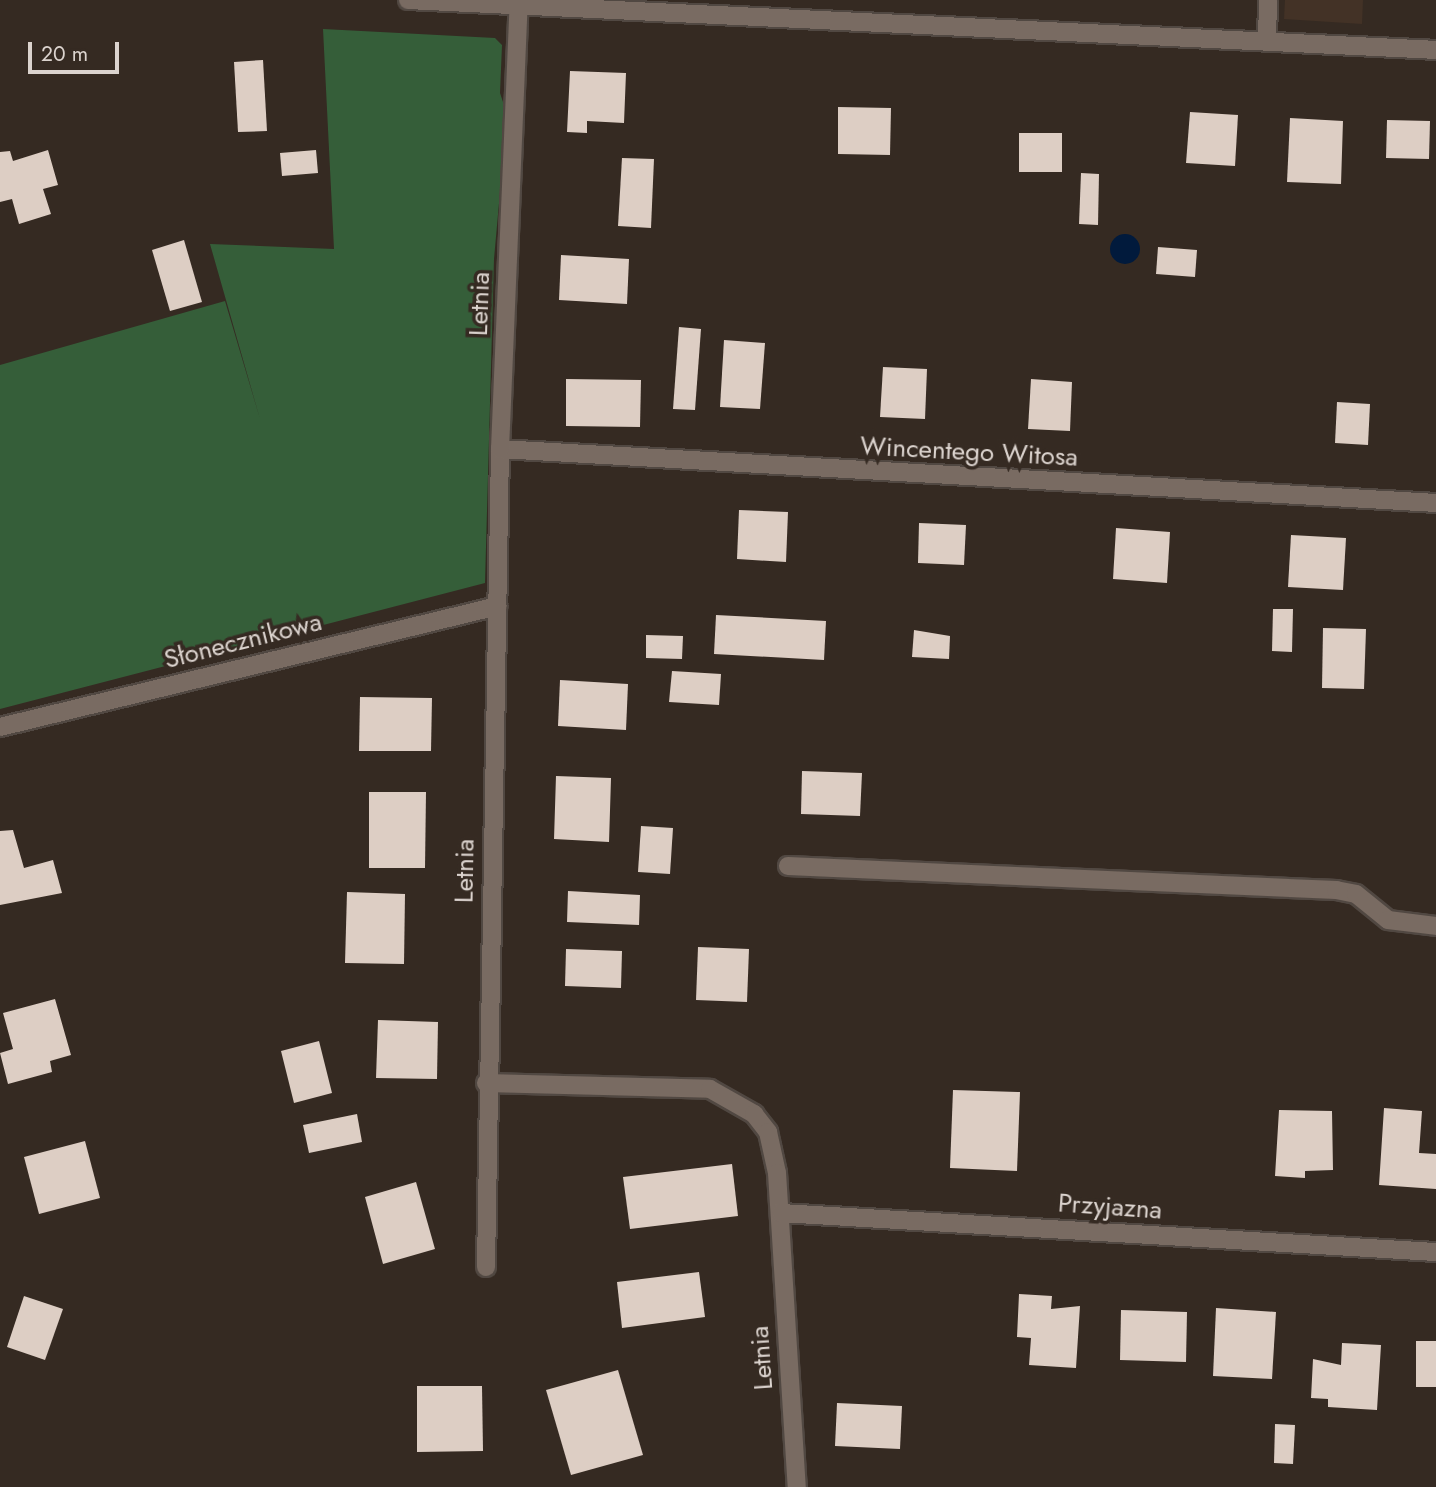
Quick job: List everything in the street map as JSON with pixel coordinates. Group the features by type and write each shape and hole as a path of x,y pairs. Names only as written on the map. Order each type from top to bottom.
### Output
{"street":[{"path":"408,0 519,3 1436,50"},
{"path":"1266,41 1268,0"},
{"name":"Letnia","path":"519,3 500,449 486,1083 710,1089 735,1098 768,1132 781,1213 797,1487"},
{"name":"Wincentego Witosa","path":"500,449 1436,503"},
{"name":"Słonecznikowa","path":"0,727 498,606"},
{"path":"788,866 1336,890 1356,894 1388,920 1436,926"},
{"path":"486,1083 486,1268"},
{"name":"Przyjazna","path":"781,1213 1436,1252"}],"shaded area":[{"path":"1285,0 1363,0 1362,24 1284,19"}],"green space":[{"path":"323,29 495,38 502,45 500,93 507,114 494,259 485,583 0,709 0,365 225,301 260,419 210,244 334,249"}],"water":[{"path":"1125,234 1136,238 1140,249 1136,260 1125,264 1114,260 1110,249 1114,238"}],"building":[{"path":"263,60 267,131 238,132 234,62"},
{"path":"570,71 626,73 624,123 587,121 587,133 567,132"},
{"path":"838,107 891,108 890,155 838,154"},
{"path":"1190,112 1238,115 1235,166 1186,163"},
{"path":"1290,118 1343,121 1341,184 1287,182"},
{"path":"1387,120 1430,121 1429,159 1386,158"},
{"path":"1019,133 1062,133 1062,172 1019,172"},
{"path":"48,150 58,185 43,189 51,214 19,224 12,199 0,202 0,152 10,151 13,161"},
{"path":"316,150 318,173 282,176 280,153"},
{"path":"622,158 654,159 651,228 618,226"},
{"path":"1081,173 1099,174 1098,225 1079,224"},
{"path":"184,240 202,302 170,311 152,250"},
{"path":"1158,247 1197,250 1195,277 1156,274"},
{"path":"561,255 629,259 627,304 559,300"},
{"path":"679,327 701,329 695,410 673,409"},
{"path":"724,340 765,343 760,409 720,407"},
{"path":"883,367 927,369 925,419 880,417"},
{"path":"566,379 641,380 640,427 566,426"},
{"path":"1031,379 1072,382 1070,431 1028,429"},
{"path":"1337,402 1370,404 1368,445 1335,443"},
{"path":"739,510 788,512 786,562 737,559"},
{"path":"919,523 966,525 964,565 918,563"},
{"path":"1116,528 1170,532 1167,583 1113,579"},
{"path":"1291,535 1346,538 1343,590 1288,587"},
{"path":"1273,609 1293,609 1292,652 1272,651"},
{"path":"716,615 826,621 824,660 714,654"},
{"path":"1323,628 1366,629 1364,689 1322,688"},
{"path":"914,630 950,636 949,659 912,657"},
{"path":"646,635 683,636 682,659 646,658"},
{"path":"672,671 721,674 719,705 669,702"},
{"path":"560,680 628,684 626,730 558,726"},
{"path":"360,697 432,698 431,751 359,751"},
{"path":"802,771 862,773 860,816 801,814"},
{"path":"556,776 611,778 609,842 554,839"},
{"path":"369,792 426,792 425,868 369,868"},
{"path":"641,826 673,828 670,874 638,872"},
{"path":"13,830 24,868 53,860 62,893 0,905 0,831"},
{"path":"568,891 640,895 639,925 567,922"},
{"path":"347,892 405,894 404,964 345,963"},
{"path":"698,947 749,949 747,1002 696,1000"},
{"path":"566,949 622,951 621,988 565,986"},
{"path":"55,999 71,1055 50,1061 52,1072 8,1084 0,1053 13,1049 3,1013"},
{"path":"378,1020 438,1022 437,1079 376,1078"},
{"path":"319,1041 332,1093 294,1103 281,1051"},
{"path":"953,1090 1020,1092 1017,1171 950,1168"},
{"path":"1384,1108 1422,1111 1419,1153 1436,1154 1436,1189 1379,1185"},
{"path":"1279,1110 1332,1111 1333,1170 1305,1171 1305,1178 1275,1176"},
{"path":"357,1114 362,1142 309,1153 303,1125"},
{"path":"85,1141 100,1198 39,1214 24,1157"},
{"path":"732,1164 738,1216 630,1229 623,1177"},
{"path":"416,1182 435,1249 383,1264 365,1197"},
{"path":"699,1272 705,1317 622,1328 617,1282"},
{"path":"1019,1294 1052,1296 1051,1309 1080,1306 1076,1368 1029,1365 1031,1338 1017,1337"},
{"path":"24,1296 63,1309 45,1360 7,1347"},
{"path":"1216,1308 1276,1312 1272,1379 1213,1376"},
{"path":"1121,1310 1187,1312 1186,1362 1120,1360"},
{"path":"1416,1341 1436,1341 1436,1387 1416,1387"},
{"path":"1342,1343 1381,1345 1377,1410 1328,1407 1328,1399 1311,1398 1313,1359 1341,1365"},
{"path":"618,1370 643,1455 571,1475 546,1390"},
{"path":"417,1386 482,1386 483,1451 417,1452"},
{"path":"837,1403 902,1406 900,1449 835,1446"},
{"path":"1275,1424 1295,1425 1293,1464 1274,1463"}]}
